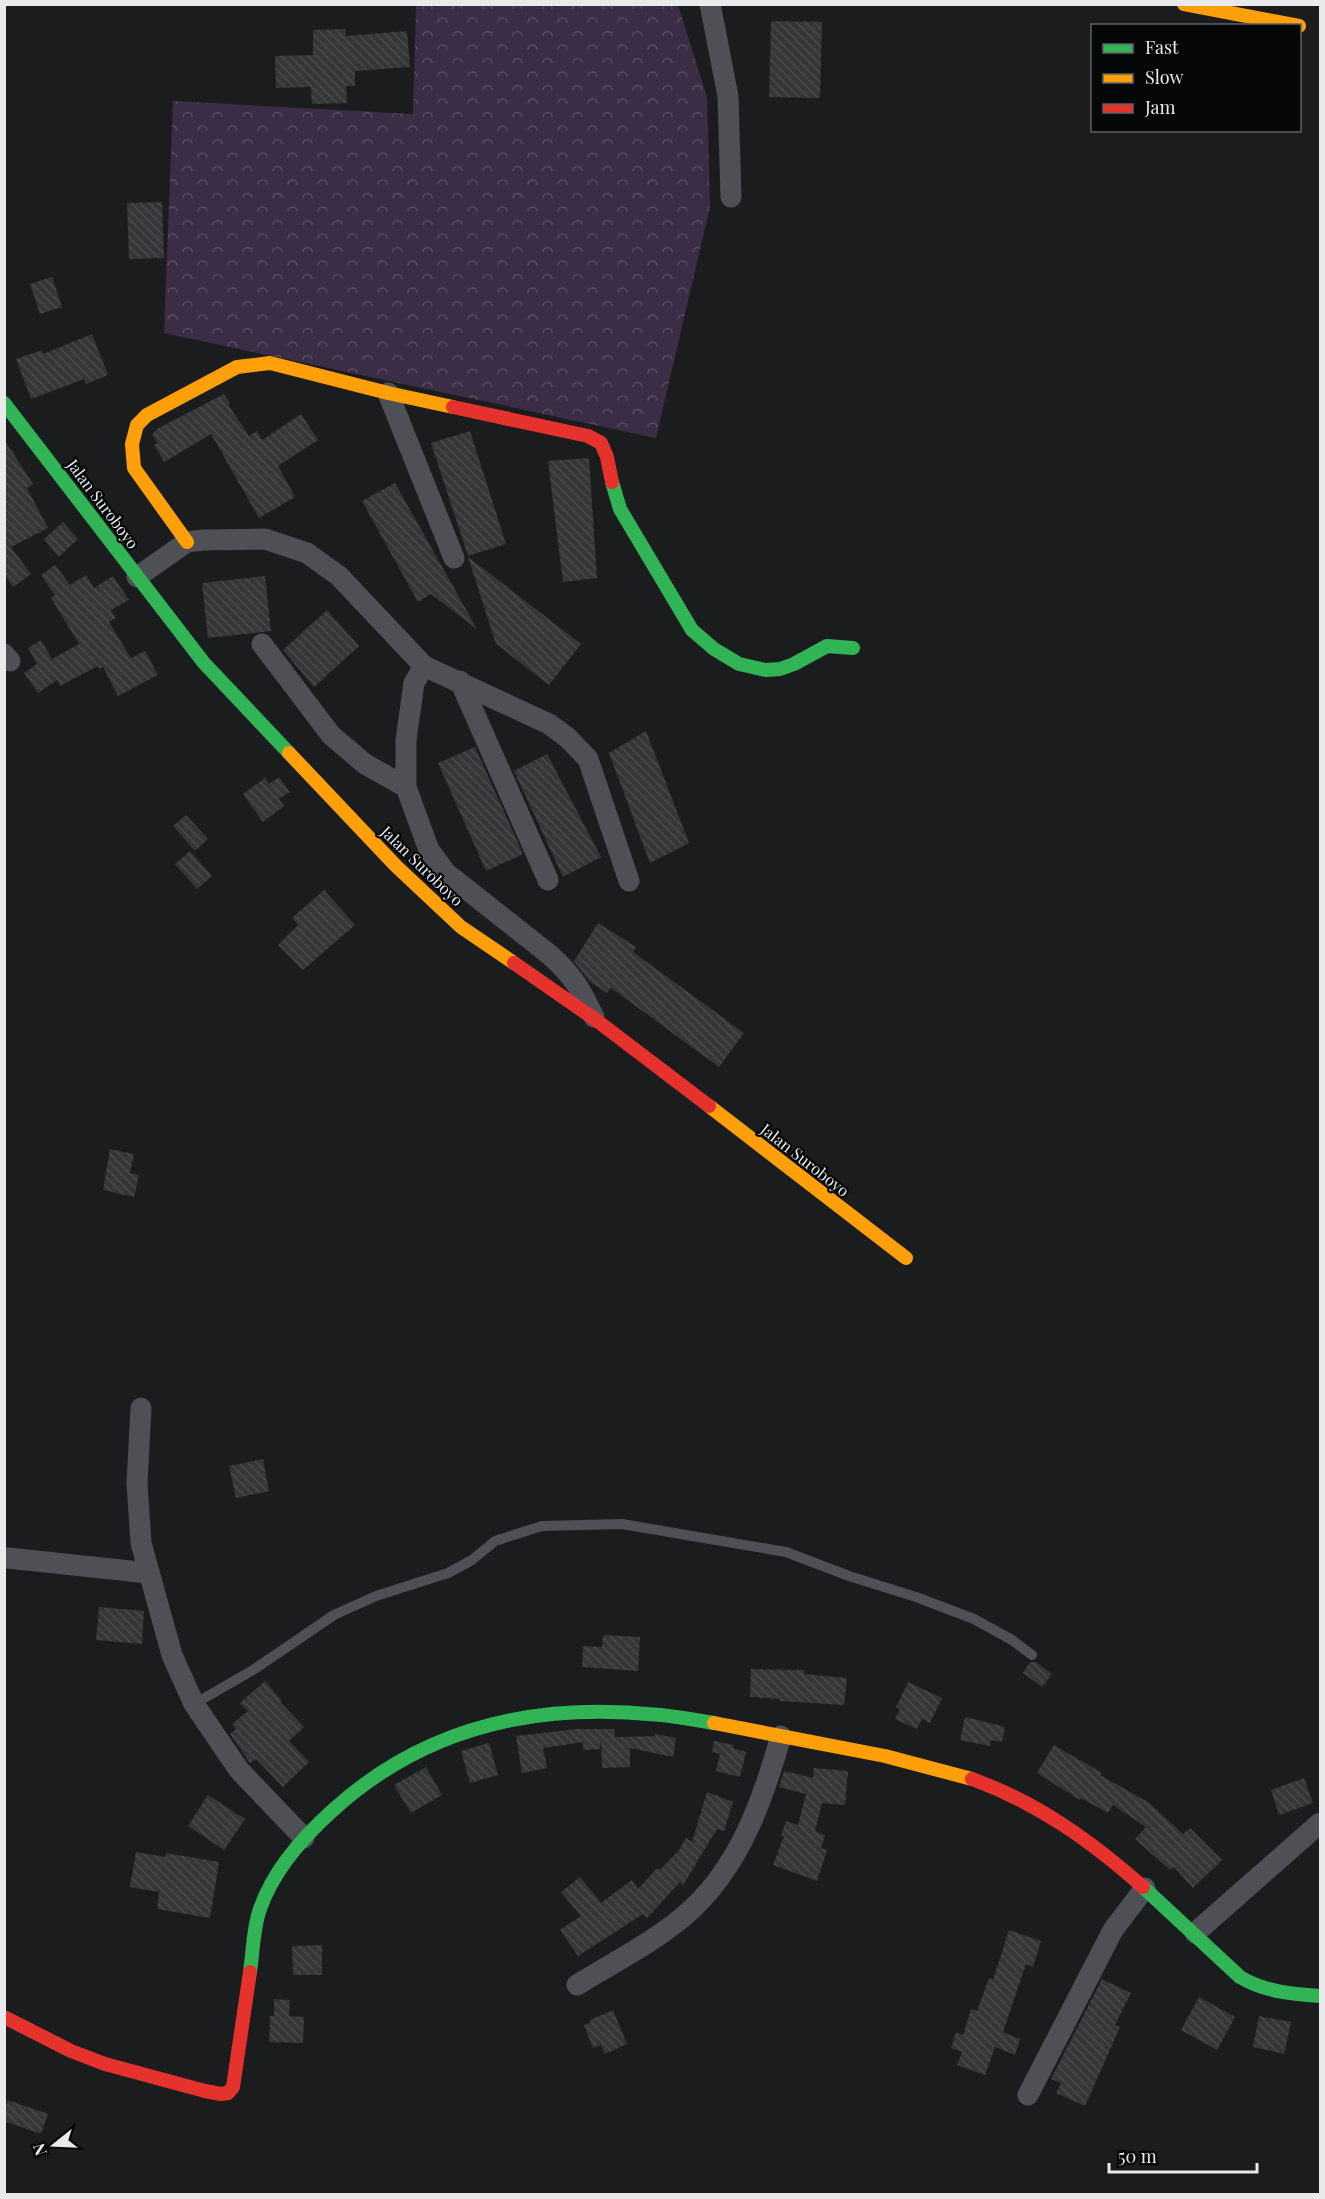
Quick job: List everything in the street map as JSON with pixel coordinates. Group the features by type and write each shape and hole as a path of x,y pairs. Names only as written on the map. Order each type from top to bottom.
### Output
{"street":[{"path":"710,4 728,96 731,197"},
{"path":"1184,4 1292,24"},
{"path":"186,542 134,468 132,444 137,425 147,415 237,367 270,363 388,393 588,436 601,443 607,457 613,490 620,509 692,630 707,644 750,669 779,670 795,664 828,644 853,648"},
{"path":"388,393 454,558"},
{"name":"Jalan Suroboyo","path":"4,403 204,663 396,866 461,927 596,1020 906,1258"},
{"path":"137,577 186,542 265,539 307,553 339,576 424,666 549,724 568,738 588,759 629,881"},
{"path":"261,644 331,735 365,764 406,788"},
{"path":"424,666 414,683 406,740 406,788 429,850 446,873 565,969 579,985 596,1020"},
{"path":"460,681 548,880"},
{"path":"141,1408 137,1483 141,1543 172,1655 194,1704 239,1770 304,1839"},
{"path":"8,1558 149,1573"},
{"path":"4,2018 71,2051 105,2064 205,2091 228,2093 233,2087 259,1911 269,1886 286,1861 322,1818 363,1785 424,1746 493,1722 542,1713 584,1710 661,1714 881,1756 961,1775 995,1787 1022,1799 1067,1827 1145,1888 1195,1933 1232,1971 1250,1982 1276,1991 1320,1996"},
{"path":"577,1985 653,1938 691,1909 718,1879 734,1857 747,1831 769,1779 781,1737"},
{"path":"1195,1933 1320,1823"},
{"path":"1028,2095 1113,1930 1145,1888"}],"lane":[{"path":"194,1704 254,1670 334,1615 376,1596 448,1573 472,1560 495,1541 542,1526 622,1524 786,1552 916,1597 974,1620 1012,1640 1032,1654"}],"green space":[{"path":"416,5 678,5 707,97 710,207 656,438 164,333 173,101 413,114"}],"building":[{"path":"771,21 822,22 820,98 769,97"},
{"path":"345,29 346,36 407,31 410,67 355,71 355,86 346,86 347,103 312,104 311,87 276,88 275,56 313,55 313,30"},
{"path":"162,202 164,258 129,259 127,203"},
{"path":"52,277 62,307 40,314 30,284"},
{"path":"92,334 108,375 86,384 84,379 31,399 16,359 42,350 43,354"},
{"path":"224,394 249,436 257,431 262,440 301,414 318,440 278,466 295,497 259,518 211,434 164,462 154,445 158,443 152,435 157,429"},
{"path":"470,431 506,544 468,556 431,443"},
{"path":"4,439 33,484 27,488 48,528 11,547 31,574 13,587 4,574"},
{"path":"589,458 597,578 563,582 548,461"},
{"path":"395,483 477,629 431,594 418,602 362,501"},
{"path":"63,522 78,539 59,557 44,539"},
{"path":"468,557 581,644 549,685 496,644"},
{"path":"55,565 70,585 86,575 94,588 113,576 129,600 111,610 116,618 109,622 131,658 145,651 158,675 118,696 103,667 99,669 98,666 60,686 57,680 38,693 24,673 37,664 28,648 41,640 52,659 79,644 51,598 55,595 41,575"},
{"path":"265,576 271,631 208,638 202,583"},
{"path":"327,610 359,646 314,687 283,650"},
{"path":"646,731 689,843 650,863 609,753"},
{"path":"475,747 523,854 486,871 438,763"},
{"path":"547,754 601,857 563,877 514,771"},
{"path":"279,777 290,792 279,799 284,806 263,822 243,794 265,778 269,784"},
{"path":"186,815 208,839 195,851 173,826"},
{"path":"190,851 212,876 197,889 175,864"},
{"path":"324,890 355,925 303,970 278,945 298,925 292,918"},
{"path":"598,923 636,947 633,952 744,1033 719,1067 611,988 607,993 590,982 574,961"},
{"path":"110,1149 134,1154 130,1173 139,1175 134,1197 103,1190"},
{"path":"263,1459 269,1491 236,1498 229,1466"},
{"path":"99,1607 144,1611 142,1644 96,1640"},
{"path":"603,1635 640,1637 638,1671 582,1667 583,1646 602,1647"},
{"path":"1030,1662 1036,1662 1052,1674 1042,1687 1023,1673"},
{"path":"751,1669 804,1670 804,1674 847,1678 844,1705 750,1697"},
{"path":"265,1681 282,1701 280,1702 304,1727 289,1741 309,1762 283,1787 256,1759 250,1763 230,1734 236,1729 232,1724 248,1711 240,1703"},
{"path":"908,1682 942,1698 930,1723 922,1719 917,1729 895,1719 900,1709 896,1707"},
{"path":"965,1717 1005,1727 1002,1742 991,1740 990,1746 960,1740"},
{"path":"577,1729 614,1729 615,1737 655,1736 655,1734 676,1738 673,1757 630,1748 630,1767 602,1768 601,1739 600,1749 583,1750 583,1742 543,1748 547,1768 522,1773 516,1736"},
{"path":"714,1741 734,1745 733,1748 746,1752 740,1777 716,1771 720,1754 712,1752"},
{"path":"489,1743 498,1775 470,1783 461,1751"},
{"path":"1054,1745 1102,1773 1100,1775 1148,1802 1183,1834 1190,1828 1222,1860 1193,1888 1174,1867 1170,1870 1135,1839 1146,1827 1113,1805 1108,1813 1081,1798 1080,1800 1037,1773"},
{"path":"426,1767 442,1795 411,1813 394,1785"},
{"path":"814,1768 848,1771 845,1805 822,1803 815,1831 825,1835 821,1848 827,1850 817,1881 773,1865 784,1836 781,1836 786,1821 798,1825 806,1794 779,1787 784,1771 813,1778"},
{"path":"1304,1778 1313,1803 1279,1815 1271,1790"},
{"path":"707,1792 733,1802 724,1831 717,1829 683,1885 680,1882 647,1918 643,1914 578,1956 560,1930 581,1916 561,1892 580,1877 601,1903 632,1880 638,1889 657,1868 660,1870 679,1850 686,1838 692,1842"},
{"path":"208,1795 245,1819 224,1850 188,1826"},
{"path":"136,1852 165,1857 166,1853 219,1862 210,1918 157,1909 159,1892 130,1887"},
{"path":"1009,1930 1041,1941 1033,1967 1026,1964 1003,2032 1020,2039 1015,2055 995,2047 985,2075 957,2065 962,2052 951,2048 956,2032 963,2035 971,2009 977,2011 989,1978 993,1980"},
{"path":"322,1945 322,1975 293,1975 292,1946"},
{"path":"1102,1979 1131,1993 1115,2025 1120,2027 1085,2106 1056,2093 1061,2083 1051,2079"},
{"path":"1199,1997 1235,2017 1217,2050 1181,2030"},
{"path":"274,1999 290,2000 289,2016 304,2017 303,2043 269,2042 270,2016 274,2016"},
{"path":"613,2010 627,2044 605,2054 601,2045 593,2048 584,2025"},
{"path":"1259,2016 1291,2022 1284,2054 1253,2047"},
{"path":"8,2100 48,2114 41,2134 4,2121"}],"traffic: fast":[{"path":"4,403 204,663 289,753"},
{"path":"612,482 620,509 692,630 714,649 739,664 766,670 780,669 794,664 827,646 853,648"},
{"path":"250,1972 260,1909 273,1881 290,1856 332,1811 374,1778 418,1752 463,1733 511,1720 560,1713 610,1712 662,1715 714,1723"},
{"path":"1143,1887 1240,1977 1269,1989 1320,1996"}],"traffic: slow":[{"path":"1184,4 1289,24"},
{"path":"187,542 134,468 132,444 137,425 147,415 237,367 270,363 453,407"},
{"path":"289,753 396,866 461,927 514,963"},
{"path":"709,1106 906,1258"},
{"path":"714,1723 885,1756 972,1779"}],"traffic: jam":[{"path":"453,407 588,436 601,443 607,457 612,482"},
{"path":"514,963 596,1020 709,1106"},
{"path":"972,1779 1019,1800 1063,1825 1104,1854 1143,1887"},
{"path":"4,2017 71,2051 105,2064 205,2091 228,2093 233,2087 250,1972"}]}
